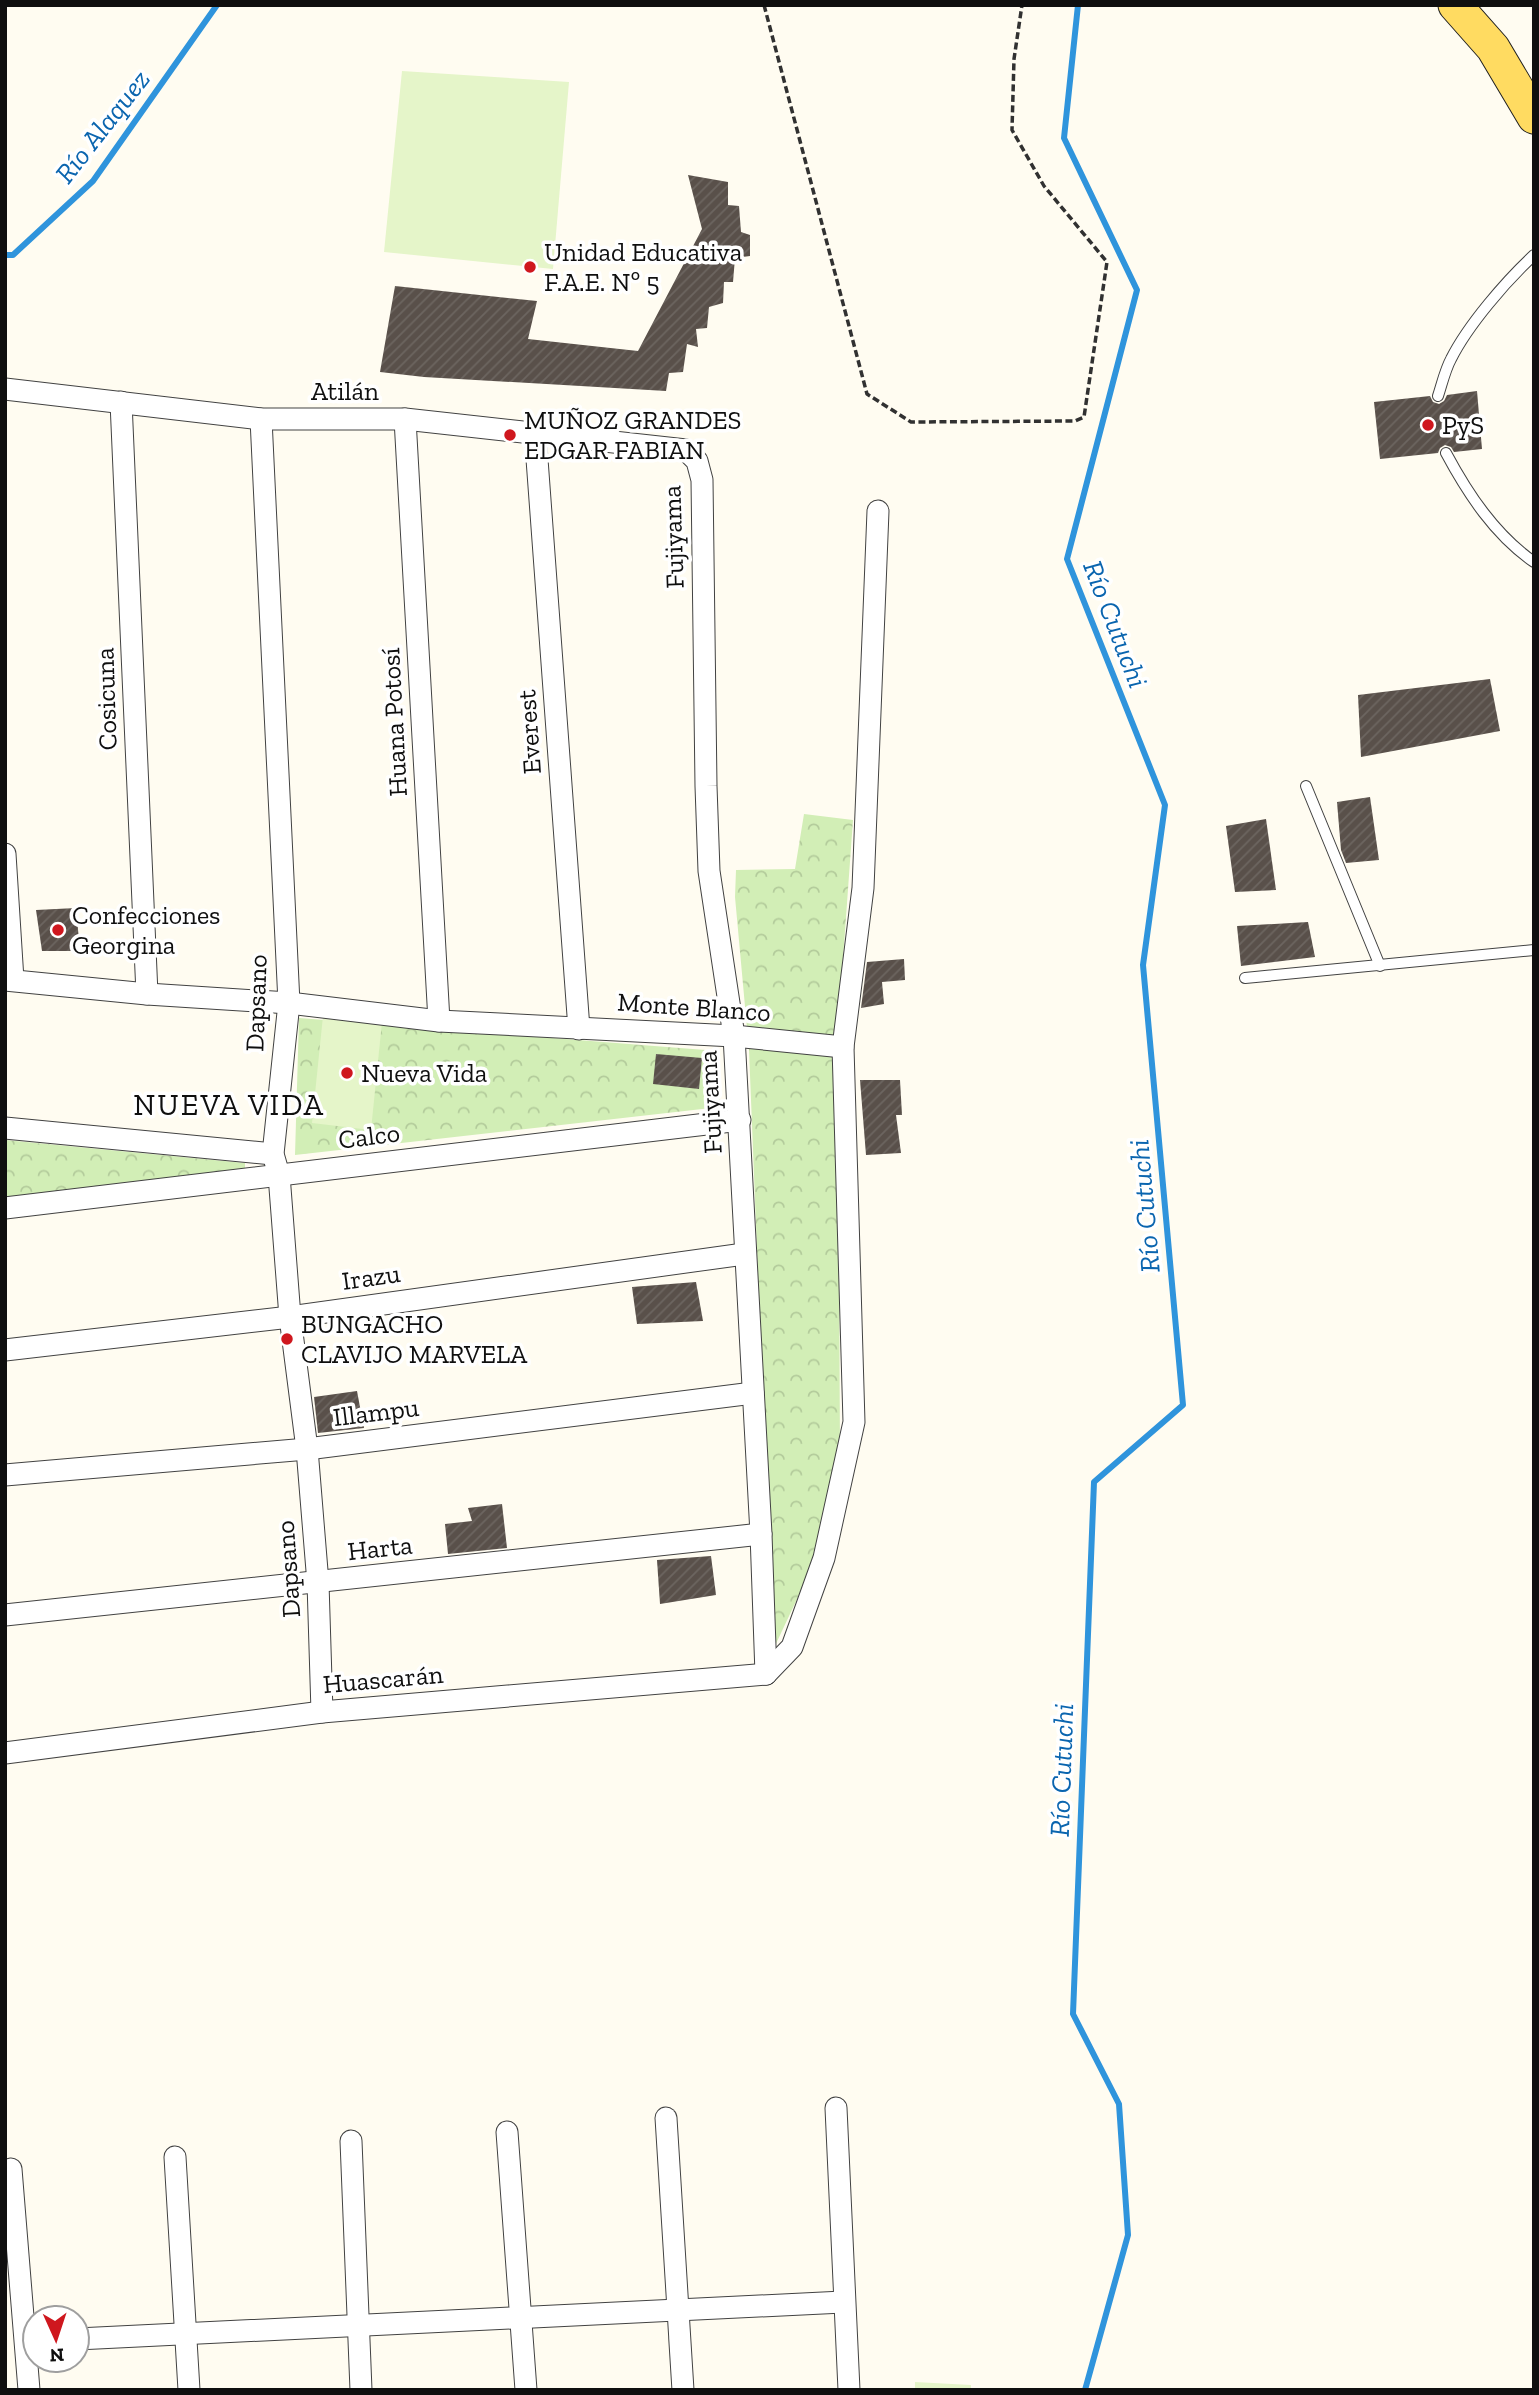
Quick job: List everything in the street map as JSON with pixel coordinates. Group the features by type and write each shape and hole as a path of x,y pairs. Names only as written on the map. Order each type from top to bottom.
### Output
{"main road":[{"path":"1455,5 1493,48 1534,117"}],"street":[{"name":"Atilán","path":"5,389 261,419 405,419 686,450"},
{"name":"Cosicuna","path":"121,402 147,994"},
{"name":"Dapsano","path":"261,419 289,1003 276,1165 290,1317 307,1449 318,1583 322,1712"},
{"name":"Huana Potosí","path":"405,419 439,1021"},
{"name":"Everest","path":"535,432 579,1029"},
{"name":"Fujiyama","path":"686,450 697,461 702,480 709,871 734,1036 740,1120 744,1254 761,1534 766,1674"},
{"path":"766,1674 792,1647 824,1558 854,1422 843,1047 863,888 878,511"},
{"path":"5,854 9,980"},
{"name":"Monte Blanco","path":"9,980 147,994 289,1003 439,1021 734,1036 843,1047"},
{"name":"Calco","path":"5,1208 276,1165 740,1120"},
{"path":"5,1128 276,1165"},
{"name":"Irazu","path":"5,1350 290,1317 744,1254"},
{"name":"Illampu","path":"5,1475 307,1449 753,1393"},
{"name":"Harta","path":"5,1615 761,1534"},
{"name":"Huascarán","path":"5,1753 322,1712 766,1674"},
{"path":"836,2108 849,2390"},
{"path":"666,2118 683,2390"},
{"path":"507,2133 526,2390"},
{"path":"351,2141 361,2390"},
{"path":"174,2157 189,2390"},
{"path":"11,2169 21,2326"},
{"path":"91,2338 843,2302"}],"lane":[{"path":"1438,396 1450,360 1467,333 1518,270 1534,255"},
{"path":"1446,453 1465,489 1481,511 1534,562"},
{"path":"1306,786 1380,966"},
{"path":"1245,978 1534,950"}],"path":[{"path":"764,5 867,394 911,422 1075,421 1084,416 1107,262 1044,186 1012,131 1014,60 1022,5"}],"green space":[{"path":"402,71 569,82 553,269 384,252"},
{"path":"804,814 853,820 838,1028 840,1455 815,1561 773,1650 749,1050 735,897 736,870 795,869"},
{"name":"Nueva Vida","path":"323,1016 382,1022 371,1130 312,1123"},
{"path":"299,1018 718,1051 720,1107 295,1155"},
{"path":"5,1140 245,1163 245,1171 5,1197"},
{"path":"915,2382 971,2385 971,2390 915,2390"}],"building":[{"path":"688,175 728,182 728,205 739,206 741,232 750,235 750,256 735,258 733,282 724,282 723,303 709,307 707,328 696,329 698,347 687,344 683,372 669,373 666,391 380,372 395,286 537,301 528,339 638,351 702,229"},
{"name":"PyS","path":"1477,391 1482,449 1454,452 1451,447 1445,445 1438,453 1380,459 1374,402 1430,396 1433,402 1439,404 1447,395"},
{"path":"1490,679 1500,731 1361,757 1358,695"},
{"path":"1370,797 1379,860 1346,863 1341,850 1337,802"},
{"path":"1266,819 1276,890 1235,892 1226,826"},
{"name":"Confecciones Georgina","path":"76,908 80,951 42,951 36,910"},
{"path":"1308,922 1315,957 1241,966 1237,926"},
{"path":"904,959 905,980 882,982 884,1004 861,1008 867,962"},
{"path":"656,1054 702,1058 699,1089 653,1084"},
{"path":"860,1080 900,1080 902,1115 896,1115 901,1153 866,1155"},
{"path":"696,1282 703,1321 637,1324 632,1287"},
{"path":"357,1391 364,1428 318,1433 314,1397"},
{"path":"502,1504 507,1548 448,1554 445,1524 472,1521 468,1508"},
{"path":"711,1556 716,1595 660,1604 657,1560"}],"waterway":[{"name":"Río Alaquez","path":"5,255 13,255 93,181 217,5"},
{"name":"Río Cutuchi","path":"1078,5 1064,138 1137,290 1067,559 1165,805 1143,965 1183,1405 1094,1482 1073,2014 1119,2104 1128,2235 1085,2390"}],"place":[{"name":"Unidad Educativa F.A.E. Nº 5","path":"530,267"},
{"name":"PyS","path":"1428,425"},
{"name":"MUÑOZ GRANDES EDGAR FABIAN","path":"510,435"},
{"name":"Confecciones Georgina","path":"58,930"},
{"name":"Nueva Vida","path":"347,1073"},
{"name":"BUNGACHO CLAVIJO MARVELA","path":"287,1339"}],"district":[{"name":"NUEVA VIDA","path":"229,1105"}]}
